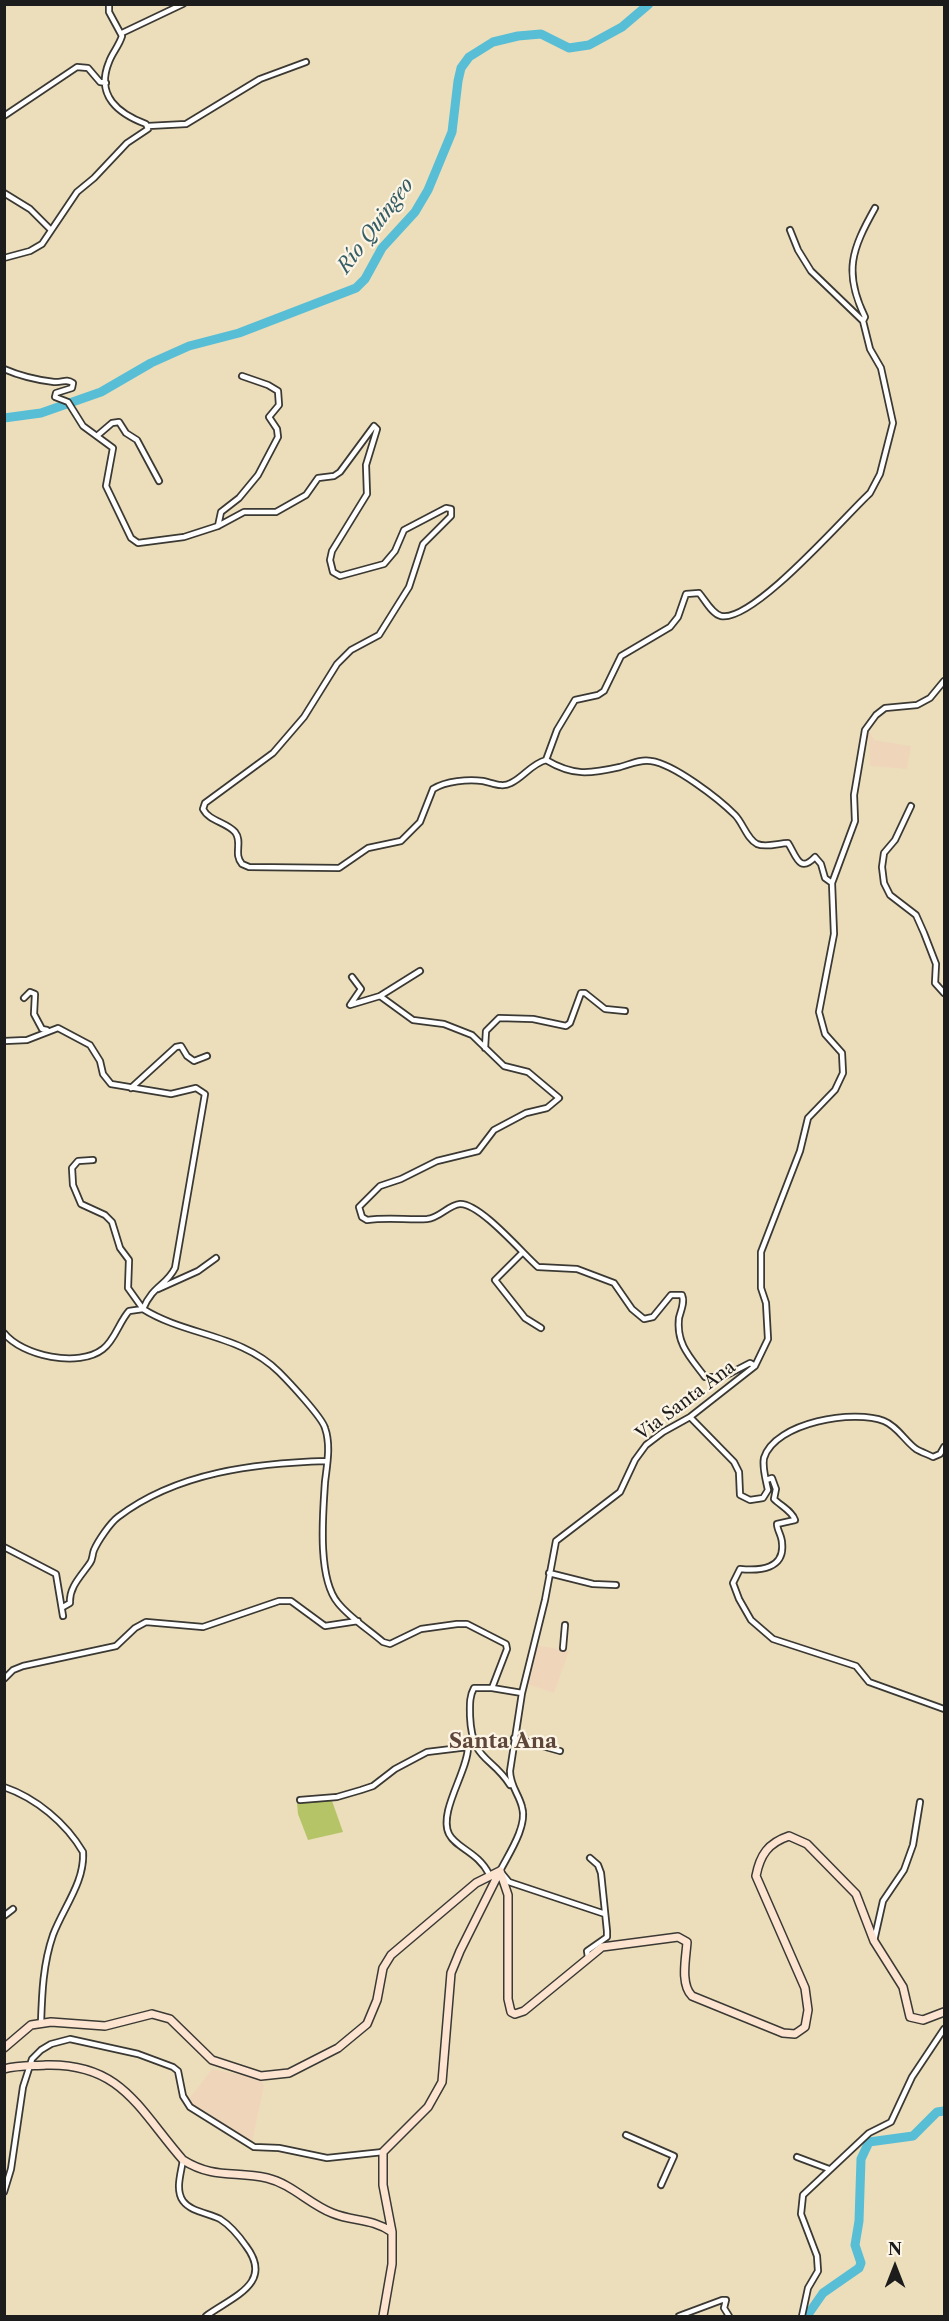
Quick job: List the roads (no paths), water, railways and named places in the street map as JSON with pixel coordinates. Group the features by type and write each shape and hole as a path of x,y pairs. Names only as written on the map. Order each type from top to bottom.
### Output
{"street":[{"path":"109,4 109,12 122,33 108,63 106,83 116,108 126,117 148,126 186,124 260,79 306,62"},
{"path":"122,33 183,4"},
{"path":"4,116 77,67 88,68 100,82 106,83"},
{"path":"4,258 35,249 42,244 77,192 94,178 127,143 147,130 148,126"},
{"path":"4,193 30,209 51,230"},
{"path":"4,369 17,375 54,382 71,381 72,388 56,393 56,399 68,402 83,426 99,435 113,448 106,486 135,542 143,544 171,540 218,526 244,512 276,512 306,495 318,478 334,476 340,472 374,426 377,429 366,465 367,494 332,551 330,560 333,573 340,576 384,564 395,551 404,530 446,508 451,509 451,513 423,543 409,587 379,635 351,650 337,664 304,717 273,753 205,803 203,809 207,815 234,830 239,839 237,854 242,864 249,867 339,868 368,848 401,841 420,822 433,789 441,784 473,781 496,785 511,784 525,771 546,759 557,730 575,700 598,695 604,691 621,656 670,627 678,617 686,594 699,593 713,611 721,616 737,612 787,578 873,488 880,474 893,423 882,368 870,349 863,321 865,317 854,292 854,252 856,242 875,208"},
{"path":"790,230 798,250 811,271 863,321"},
{"path":"218,526 221,512 239,498 258,474 278,437 277,429 269,417 279,405 278,391 242,376"},
{"path":"99,435 112,423 119,422 126,433 137,440 159,481"},
{"name":"Via Santa Ana","path":"500,1871 519,1831 523,1813 510,1778 514,1738 522,1693 545,1600 553,1548 560,1535 613,1499 627,1481 640,1451 663,1432 690,1418 754,1366 769,1334 766,1304 761,1288 760,1252 800,1151 808,1118 835,1090 843,1072 842,1053 825,1034 819,1012 834,934 832,883 855,821 854,795 865,730 876,715 885,708 917,705 930,698 945,681"},
{"path":"546,759 574,773 621,767 639,761 667,766 736,815 752,841 765,846 788,843 795,859 800,864 806,864 815,857 821,864 825,878 832,883"},
{"path":"911,806 895,840 884,853 884,883 890,896 916,915 936,964 935,983 945,993"},
{"path":"352,977 361,989 350,1005 380,996 420,971"},
{"path":"24,998 30,992 35,994 35,1020 42,1029 49,1031"},
{"path":"485,1048 486,1031 499,1018 525,1018 566,1026 570,1023 581,993 585,993 605,1009 625,1011"},
{"path":"380,996 413,1020 444,1024 472,1035 504,1066 528,1072 544,1088 558,1096 558,1101 494,1130 478,1151 437,1161 401,1179 380,1186 359,1207 359,1212 367,1220 427,1219 459,1204 466,1205 482,1214 538,1267 577,1269 614,1283 633,1309 645,1319 653,1317 671,1295 682,1295 684,1300 679,1321 680,1343 705,1377 723,1377 750,1363 754,1366"},
{"path":"4,1041 27,1040 49,1031 64,1029 96,1050 107,1080 111,1084 171,1094 196,1088 205,1094 176,1268 171,1277 152,1291 143,1309"},
{"path":"131,1088 171,1049 182,1046 187,1056 194,1061 207,1056"},
{"path":"93,1160 78,1161 72,1168 71,1177 76,1194 81,1204 105,1215 112,1222 120,1248 129,1260 129,1288 143,1309"},
{"path":"522,1253 495,1280 525,1318 541,1328"},
{"path":"152,1291 198,1271 216,1257"},
{"path":"4,1333 17,1346 28,1352 59,1358 97,1353 104,1348 129,1311 136,1308 143,1309 160,1319 207,1333 249,1350 278,1371 325,1426 327,1461 321,1525 329,1581 337,1602 383,1642 390,1644 421,1629 467,1624 482,1630 506,1644 507,1649 492,1688"},
{"path":"690,1418 734,1462 739,1472 740,1495 750,1500 763,1498 768,1490 763,1465 767,1453 787,1433 801,1424 845,1417 884,1420 916,1449 933,1457 945,1448"},
{"path":"63,1607 70,1603 69,1593 117,1518 177,1483 282,1463 327,1461"},
{"path":"766,1480 772,1478 776,1489 774,1499 795,1520 777,1524 782,1542 780,1558 775,1565 760,1569 740,1569 734,1576 733,1583 739,1599 751,1620 773,1639 856,1666 869,1682 945,1708"},
{"path":"4,1547 56,1574 63,1616"},
{"path":"549,1573 593,1584 616,1585"},
{"path":"4,1679 13,1670 23,1666 116,1646 135,1628 146,1622 203,1627 279,1601 291,1601 325,1626 358,1621"},
{"path":"563,1648 566,1625"},
{"path":"513,1790 507,1780 487,1762 475,1743 471,1724 470,1697 474,1688 492,1688 522,1693"},
{"path":"514,1738 560,1752"},
{"path":"300,1800 337,1797 361,1790 373,1786 395,1769 427,1752 468,1747 475,1743"},
{"path":"468,1747 448,1813 448,1830 453,1839 478,1857 489,1874"},
{"path":"4,1787 36,1802 67,1830 83,1852 76,1887 57,1925 49,1951 43,1979 41,2023"},
{"path":"874,1941 883,1901 904,1870 913,1845 920,1803"},
{"path":"500,1871 508,1895 508,1999 511,2012 519,2014 524,2012 602,1947 678,1937 687,1942 686,1980 688,1992 692,1996 783,2033 795,2034 804,2027 808,2010 805,1988 756,1876 760,1858 774,1841 789,1836 807,1844 856,1894 874,1941 903,1987 910,2018 924,2020 945,2012"},
{"path":"588,1957 587,1951 607,1937 601,1873 598,1865 591,1858"},
{"path":"4,2048 23,2029 41,2023 105,2026 141,2016 159,2015 177,2025 212,2061 261,2076 289,2073 325,2056 358,2034 370,2019 383,1968 391,1954 489,1874 500,1871"},
{"path":"500,1871 509,1882 605,1914"},
{"path":"4,2192 11,2169 20,2099 28,2066 41,2050 62,2040 138,2054 173,2067 178,2071 183,2096 190,2107 254,2146 279,2148 327,2158 383,2152 428,2107 442,2082 451,1973 459,1951 500,1871"},
{"path":"4,1916 13,1909"},
{"path":"802,2316 808,2288 818,2271 817,2256 801,2214 800,2203 803,2195 868,2133 891,2122 912,2077 945,2029"},
{"path":"4,2069 28,2066 83,2068 101,2073 128,2094 183,2160 208,2173 267,2178 281,2182 330,2212 372,2221 392,2232"},
{"path":"626,2135 674,2156 661,2185"},
{"path":"383,2152 384,2186 392,2232 392,2264 383,2316"},
{"path":"797,2157 829,2169"},
{"path":"183,2160 179,2193 183,2201 188,2206 220,2219 231,2228 254,2258 258,2274 253,2282 206,2316"},
{"path":"679,2316 722,2300 726,2300 724,2308 729,2316"}],"waterway":[{"name":"Río Quingeo","path":"4,418 41,413 101,392 151,363 189,346 239,333 356,288 365,279 382,248 415,212 428,190 452,132 458,81 461,68 469,57 493,42 518,36 541,34 569,48 589,45 622,27 649,4"},
{"path":"807,2316 823,2293 859,2268 861,2263 855,2245 859,2221 861,2159 869,2142 913,2136 937,2112 944,2111"}],"district":[{"name":"Santa Ana","path":"503,1742"}]}
